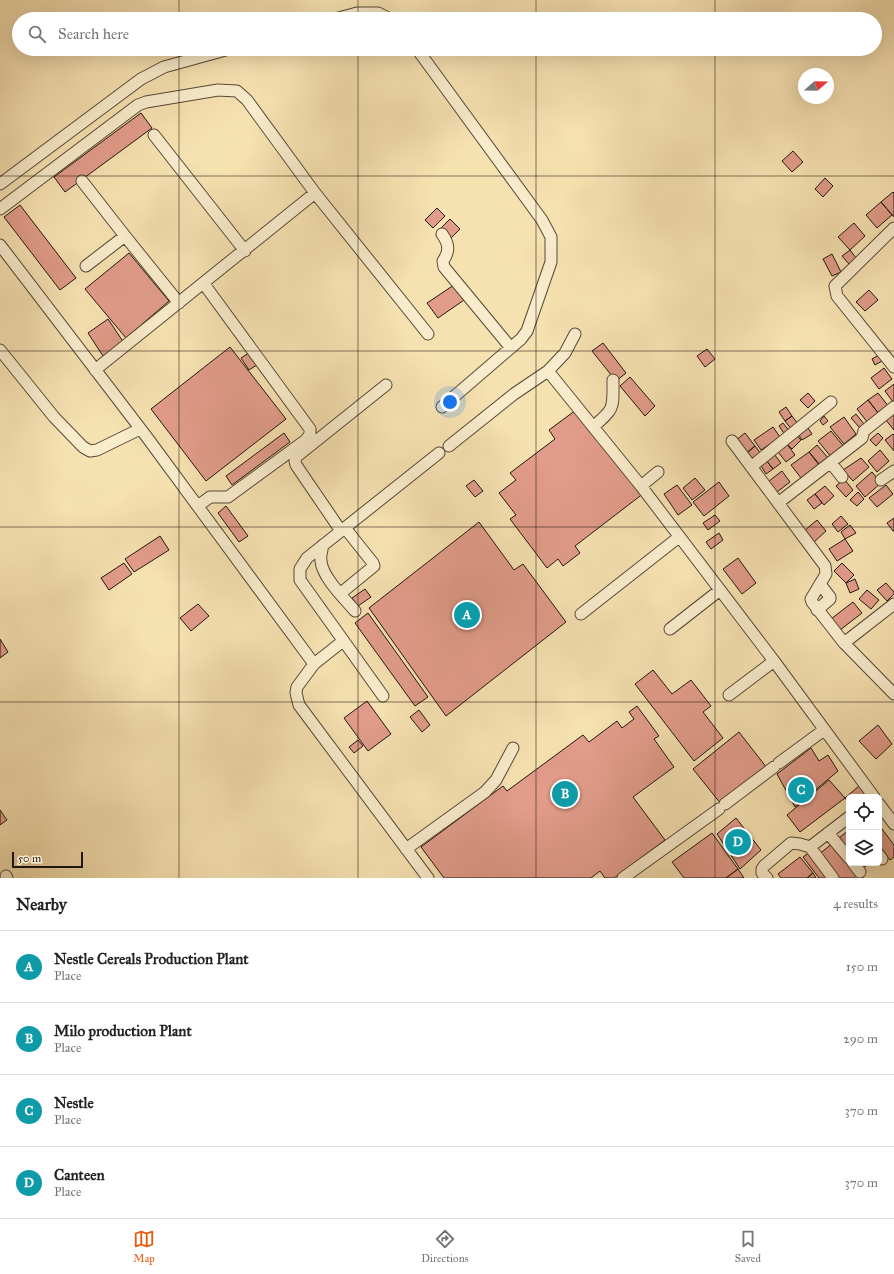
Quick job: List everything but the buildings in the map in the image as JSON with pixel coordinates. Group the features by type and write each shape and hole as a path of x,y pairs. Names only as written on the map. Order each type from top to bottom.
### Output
{"street":[{"path":"0,184 141,79 164,67 204,56"},
{"path":"422,56 542,220 551,237 551,262 531,323 521,339 442,407"},
{"path":"0,209 138,105 146,102 218,90 237,91 247,100 315,193 428,334"},
{"path":"154,135 245,251"},
{"path":"82,181 179,303"},
{"path":"95,370 204,284 315,193"},
{"path":"894,228 835,286 837,296 894,367"},
{"path":"442,234 448,243 448,250 442,263 511,348"},
{"path":"86,266 125,236"},
{"path":"0,245 198,506 314,664"},
{"path":"198,506 210,497 228,497 306,440 310,434 310,429 204,284"},
{"path":"449,446 514,394 548,371 565,353 575,334"},
{"path":"0,350 54,417 86,449 90,451 97,450 140,429"},
{"path":"548,371 640,486 720,590 872,794"},
{"path":"593,427 609,413 612,408 613,380"},
{"path":"341,593 374,566 373,563 343,530 296,465 295,461 296,457 386,385"},
{"path":"751,467 830,402"},
{"path":"778,503 862,438 864,431 894,407"},
{"path":"732,441 825,566 826,574 811,599 817,610 844,643 894,694"},
{"path":"383,696 300,580 300,570 306,558 439,454"},
{"path":"830,462 842,477"},
{"path":"881,480 894,471"},
{"path":"640,486 658,472"},
{"path":"581,614 679,537"},
{"path":"323,545 321,556 323,569 355,611"},
{"path":"817,610 830,599 830,596 820,584"},
{"path":"670,629 720,590"},
{"path":"844,643 894,604"},
{"path":"344,641 314,664 297,687 296,693 299,705 428,878"},
{"path":"729,695 774,661"},
{"path":"623,878 824,730"},
{"path":"406,849 485,792 496,780 513,748"},
{"path":"882,808 894,824"},
{"path":"810,847 846,819"},
{"path":"828,833 846,854"},
{"path":"767,878 762,873 764,866 791,843 810,847 833,878"}],"place":[{"name":"Nestle Cereals Production Plant","path":"467,615"},
{"name":"Nestle","path":"801,790"},
{"name":"Milo production Plant","path":"565,794"},
{"name":"Canteen","path":"738,842"}]}
